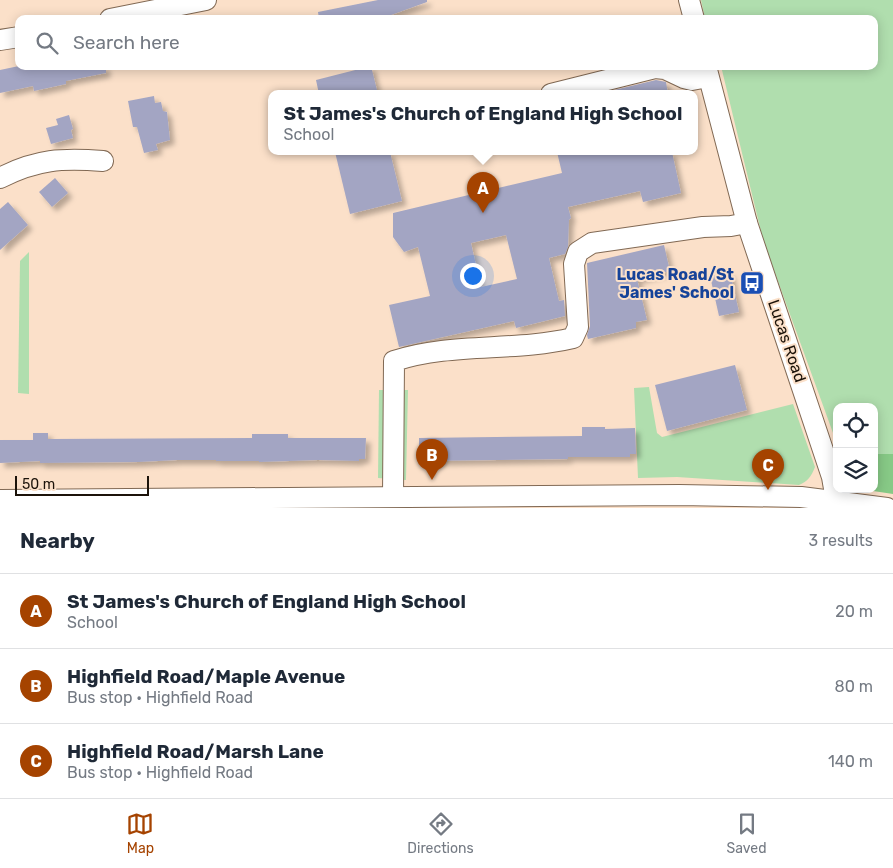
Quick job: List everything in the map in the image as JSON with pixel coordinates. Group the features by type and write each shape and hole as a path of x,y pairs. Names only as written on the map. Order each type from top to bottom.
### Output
{"street":[{"path":"130,15 206,0"},
{"path":"689,0 693,15"},
{"path":"0,40 15,37"},
{"path":"567,90 646,70"},
{"path":"667,70 692,80 707,72"},
{"name":"Lucas Road","path":"707,72 747,222 830,470 836,500"},
{"path":"0,178 16,170 54,160 103,161"},
{"path":"385,500 394,361 411,355 456,349 528,346 572,338 578,327 574,264 578,252 592,244 699,228 731,226 747,222"},
{"path":"0,500 385,500 679,495 801,496 887,508"}],"green space":[{"path":"701,0 893,0 893,454 878,454 878,403 833,403 833,433 763,240 722,70 878,70 878,15 704,15"},
{"path":"29,252 29,394 18,393 20,261"},
{"path":"649,387 657,433 662,437 793,404 815,467 812,473 807,480 799,485 677,477 638,478 634,388"},
{"path":"379,390 408,390 406,480 378,478"},
{"path":"878,454 893,454 893,494 878,492"}],"building":[{"path":"378,0 427,0 427,2 391,15 318,15 318,12"},
{"path":"15,67 15,70 106,70 106,73 66,81 66,84 34,91 33,86 0,93 0,70"},
{"path":"355,70 372,70 377,90 318,90 316,80"},
{"path":"656,80 666,82 667,90 614,90"},
{"path":"154,96 155,103 161,102 163,111 167,112 170,140 156,144 158,150 144,153 137,127 133,127 128,101"},
{"path":"69,115 73,129 71,130 73,138 51,144 46,128 58,125 56,119"},
{"path":"336,155 391,155 402,201 350,214"},
{"path":"558,155 673,155 681,193 643,202 640,191 568,207 571,218 569,220 568,247 565,254 549,258 559,301 564,300 565,316 516,328 514,321 399,347 389,305 430,296 418,247 404,252 393,237 393,213 562,173","holes":["506,235 517,279 481,287 471,243"]},
{"path":"55,178 68,193 52,207 39,192"},
{"path":"8,202 28,225 0,250 0,209"},
{"path":"664,245 670,271 637,279 647,320 636,322 636,328 588,339 587,335 590,326 587,263"},
{"path":"730,272 739,312 719,316 710,276"},
{"path":"735,365 747,410 667,431 655,385"},
{"path":"582,427 605,427 605,429 635,428 636,454 630,454 630,457 568,457 568,459 425,461 425,458 419,459 419,438 582,436"},
{"path":"33,433 48,433 48,439 252,438 252,434 288,434 288,438 366,438 365,459 359,459 359,461 259,462 177,460 0,463 0,440 33,440"}],"place":[{"name":"St James's Church of England High School","path":"483,213"},
{"name":"Lucas Road/St James' School","path":"752,283"},
{"name":"Highfield Road/Maple Avenue","path":"432,480"},
{"name":"Highfield Road/Marsh Lane","path":"768,490"}]}
